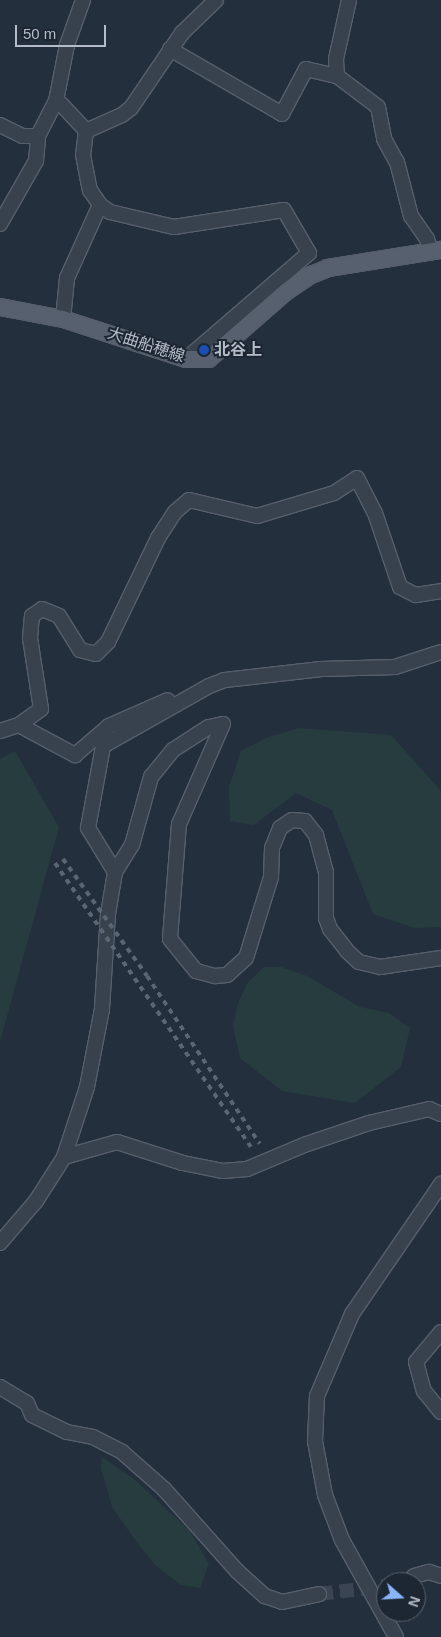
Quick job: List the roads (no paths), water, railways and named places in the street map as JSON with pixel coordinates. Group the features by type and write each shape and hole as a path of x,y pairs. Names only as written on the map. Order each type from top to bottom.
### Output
{"main road":[{"name":"大曲船穂線","path":"0,307 63,319 186,359 208,360 287,291 311,275 328,268 436,251"}],"street":[{"path":"0,224 36,161 38,136 56,101 67,45 82,0"},
{"path":"86,131 131,108 170,48 216,0"},
{"path":"337,76 336,59 349,0"},
{"path":"170,48 282,114 306,69 337,76 378,107 384,139 397,162 411,216 436,251"},
{"path":"56,101 86,131 85,172 90,190 100,205 110,212 174,227 284,210 309,253 186,359"},
{"path":"0,126 23,136 38,136"},
{"path":"63,319 67,278 100,205"},
{"path":"0,731 19,724 41,709 30,638 32,616 42,609 59,616 80,650 96,654 108,642 158,538 175,512 189,500 257,516 334,493 357,478 375,512 400,587 416,594 441,591"},
{"path":"115,872 88,828 104,746 209,686 242,677 395,667 441,652"},
{"path":"19,724 75,755 93,736 109,726 179,695 187,698"},
{"path":"0,1243 36,1201 64,1157 87,1088 102,1009 108,914 115,872 132,844 151,777 173,750 209,727 223,724 179,824 170,939 196,971 216,976 227,975 246,958 271,877 272,848 280,828 292,820 305,821 316,835 326,872 326,918 330,928 347,951 359,962 380,967 441,958"},
{"path":"64,1157 116,1142 183,1163 223,1171 247,1170 304,1145 369,1123 430,1109 441,1114"},
{"path":"396,1637 342,1540 325,1495 315,1441 317,1396 352,1314 441,1184"},
{"path":"441,1332 416,1362 424,1391 441,1412"},
{"path":"0,1387 27,1403 32,1415 67,1432 94,1438 122,1452 164,1489 236,1571 265,1596 282,1602 319,1594"},
{"path":"426,1573 430,1572 441,1576"}],"tunnel":[{"path":"319,1594 376,1587"}],"railway":[{"path":"63,859 147,976 260,1144"},
{"path":"55,863 251,1147"}],"place":[{"name":"北谷上","path":"204,350"}]}
